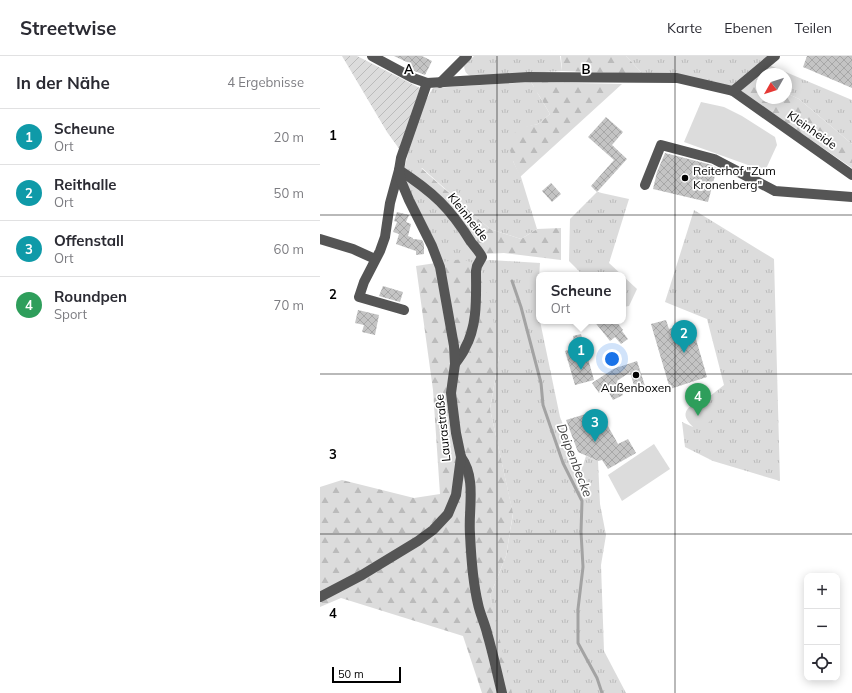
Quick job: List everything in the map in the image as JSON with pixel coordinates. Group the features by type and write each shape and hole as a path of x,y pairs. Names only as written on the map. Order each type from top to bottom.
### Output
{"street":[{"path":"372,56 427,84"},
{"path":"440,83 466,56"},
{"path":"734,91 775,56"},
{"name":"Kleinheide","path":"427,84 529,77 677,78 734,91 852,175"},
{"name":"Laurastraße","path":"404,310 359,297 364,282 380,251 385,237 390,203 401,158 427,84"},
{"path":"645,185 661,145 714,159 775,191 852,197"},
{"name":"Kleinheide","path":"399,170 419,183 439,200 460,224 482,257 477,266 476,309 471,331 466,348 455,364"},
{"name":"Laurastraße","path":"320,597 357,578 418,541 433,530 448,514 456,495 461,457 456,433 451,393 455,364 454,346 440,267 432,246 409,200 401,181 399,170"},
{"path":"320,238 353,249 375,259"},
{"path":"461,457 466,464 470,475 470,534 477,597 502,693"}],"green space":[{"path":"342,56 357,56 420,88 400,150 387,132"},
{"path":"474,56 560,56 562,71 471,76 466,72 464,66"},
{"path":"561,56 626,56 643,74 562,71"},
{"path":"626,56 772,56 733,88 643,74"},
{"path":"769,65 776,68 766,68"},
{"path":"792,75 852,100 852,144 799,99 792,96"},
{"path":"753,79 756,80 756,102 740,91"},
{"path":"531,82 550,114 538,124 518,129 513,161 521,177 537,229 521,239 490,229 422,168 413,177 404,170 413,133 422,107 433,88"},
{"path":"531,82 622,84 520,177 513,161 508,143 518,128 538,124 550,114"},
{"path":"792,96 799,99 852,144 852,168 759,104 792,104"},
{"path":"701,102 724,107 742,116 775,137 777,145 765,171 684,142"},
{"path":"421,168 490,229 521,239 537,229 561,228 561,260 504,253 482,254 413,177"},
{"path":"403,176 430,195 483,261 490,260 540,263 539,272 536,272 536,324 541,324 560,417 581,471 586,456 598,461 600,504 606,535 601,565 604,651 626,693 509,693 490,596 506,556 513,514 490,409 500,351 442,262"},
{"path":"597,192 629,199 609,263 619,272 580,272 569,261 570,219"},
{"path":"694,210 774,259 780,481 713,461 685,447 682,422 693,427 706,406 700,404 724,385 707,319 665,302"},
{"path":"462,259 481,266 500,351 490,409 513,513 506,556 490,596 512,693 482,693 463,636 341,598 320,607 320,487 342,480 414,498 440,494 433,390 416,266"},
{"path":"626,279 637,289 629,306 626,306"},
{"path":"693,404 706,407 708,409 712,418 708,423 702,426 693,427 688,421 686,418 686,412"},
{"path":"654,444 670,469 622,501 608,475"}],"building":[{"path":"394,56 422,56 432,61 425,75 409,69 411,64"},
{"path":"807,56 852,56 852,88 803,67"},
{"path":"606,117 623,132 612,145 627,159 597,192 591,186 614,160 588,137"},
{"name":"Reiterhof \"Zum Kronenberg\"","path":"665,153 712,165 717,168 708,202 653,189 657,172"},
{"path":"551,183 561,194 552,202 542,191"},
{"path":"397,212 409,215 406,222 411,224 408,236 413,239 422,240 424,244 424,254 416,255 416,251 396,244 399,234 393,232 397,222 394,221"},
{"path":"383,286 403,292 400,302 379,296"},
{"path":"358,310 379,315 375,335 362,332 364,325 355,323"},
{"path":"666,320 669,329 691,322 707,377 670,389 651,324"},
{"path":"596,324 618,324 628,339 621,344 615,337 610,341"},
{"path":"581,334 594,380 575,385 565,351 571,349 569,344 574,342 573,336"},
{"path":"637,361 645,386 635,389 630,372 617,381 623,395 613,400 606,388 599,393 592,383 618,366 619,367"},
{"path":"599,410 618,444 628,439 636,453 608,469 602,460 598,461 578,452 566,420"}],"waterway":[{"name":"Deipenbecke","path":"512,281 521,307 541,383 543,405 563,463 582,501 581,532 583,567 578,609 578,643 597,678 602,693"}],"place":[{"name":"Reiterhof \"Zum Kronenberg\"","path":"685,178"},
{"name":"Reithalle","path":"684,353"},
{"name":"Scheune","path":"581,370"},
{"name":"Außenboxen","path":"636,375"},
{"name":"Roundpen","path":"698,416"},
{"name":"Offenstall","path":"595,442"}]}
